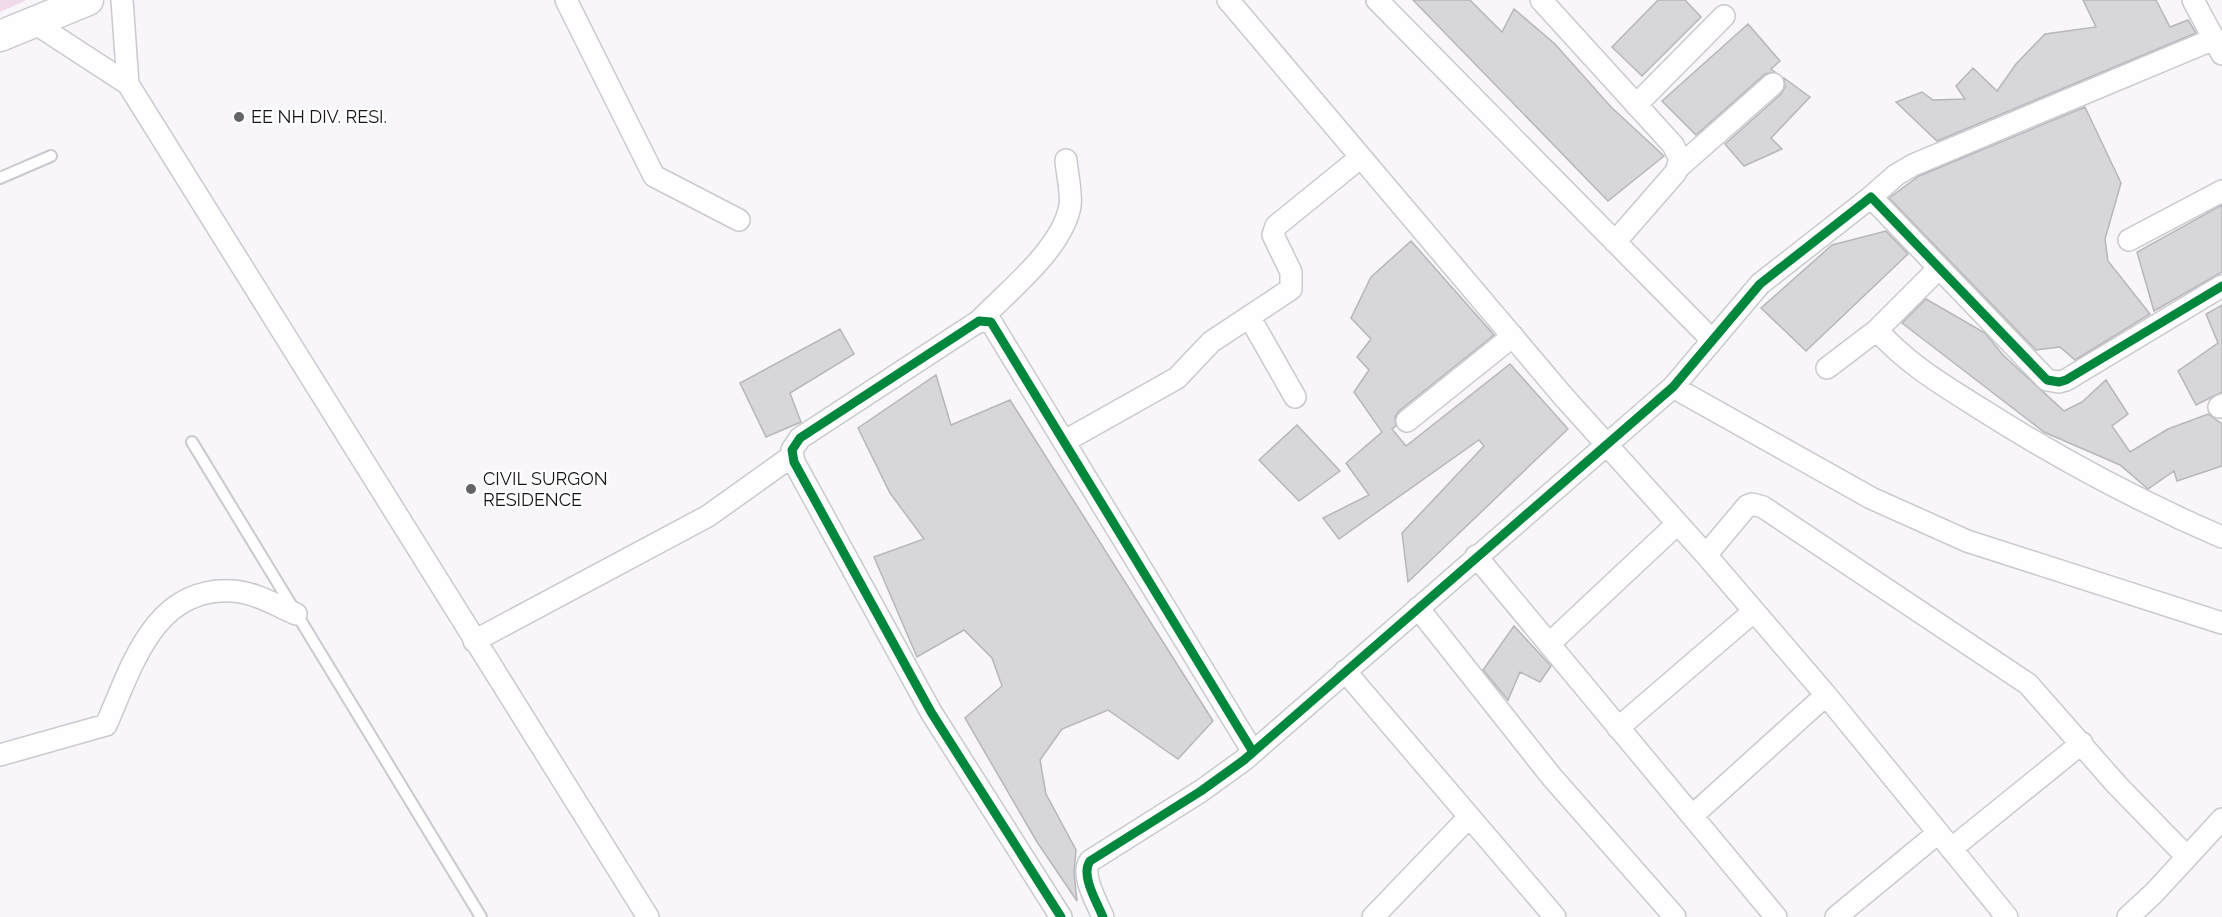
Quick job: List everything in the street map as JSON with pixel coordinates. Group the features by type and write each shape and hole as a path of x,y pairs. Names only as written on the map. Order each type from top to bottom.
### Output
{"main road":[{"path":"0,36 88,0"}],"street":[{"path":"122,0 128,84"},
{"path":"566,0 654,176 739,220"},
{"path":"1228,0 1606,446 1706,555 1826,695 2007,917"},
{"path":"1377,0 1712,340"},
{"path":"1541,0 1673,145 1680,159 1680,166"},
{"path":"1103,917 1087,875 1087,866 1090,861 1201,791 1253,752 1673,387 1760,284 1896,175 1913,165 2218,46 2193,0"},
{"path":"1636,105 1724,16"},
{"path":"33,22 128,84 648,917"},
{"path":"1615,242 1680,166 1773,84"},
{"path":"1065,441 1177,378 1211,342 1284,295 1293,282 1273,235 1276,226 1360,157"},
{"path":"1061,917 931,712 792,456 794,445 800,438 979,321 1045,252 1061,230 1070,205 1066,160"},
{"path":"2129,240 2222,191"},
{"path":"1871,197 2040,376 2047,380 2059,382 2222,286"},
{"path":"1827,368 1877,330 1939,268"},
{"path":"1250,318 1296,398"},
{"path":"979,321 987,320 995,325 1253,752"},
{"path":"1877,330 1896,351 1920,371 2026,438 2150,507 2222,537"},
{"path":"1407,421 1513,336"},
{"path":"1673,387 1871,498 1967,541 2222,623"},
{"path":"474,641 708,516 792,456"},
{"path":"1706,555 1747,506 1752,504 1763,507 2028,684 2117,785 2187,857"},
{"path":"1549,644 1677,524"},
{"path":"1476,556 1776,917"},
{"path":"0,755 106,725 146,636 164,615 181,603 203,595 231,591 257,596 296,614"},
{"path":"1418,608 1551,776 1675,917"},
{"path":"1618,728 1754,612"},
{"path":"1345,670 1555,917"},
{"path":"1692,816 1826,695"},
{"path":"1836,917 2082,743"},
{"path":"1373,917 1469,817"},
{"path":"2128,917 2222,819"}],"lane":[{"path":"0,178 51,156"},
{"path":"192,442 480,917"}],"shaded area":[{"path":"0,0 27,0 0,12"}],"building":[{"path":"1413,0 1470,0 1502,32 1514,9 1555,44 1611,107 1664,156 1608,201"},
{"path":"1658,0 1685,0 1701,17 1642,76 1612,47"},
{"path":"2083,0 2156,0 2170,27 2188,20 2196,33 1937,141 1896,102 1922,92 1933,100 1965,99 1956,86 1973,68 1997,91 2016,64 2045,34 2096,27"},
{"path":"1748,24 1780,61 1771,69 1775,72 1765,74 1696,135 1662,101"},
{"path":"1784,78 1810,97 1771,138 1782,149 1744,166 1725,144 1781,94 1785,87"},
{"path":"2085,107 2121,183 2105,239 2108,261 2150,314 2075,360 2060,347 2036,350 1889,198 1919,176"},
{"path":"2222,205 2222,272 2154,311 2137,252"},
{"path":"1886,231 1908,254 1806,351 1761,308 1832,245"},
{"path":"1411,241 1494,335 1399,411 1395,417 1396,426 1392,429 1406,446 1510,364 1568,429 1408,582 1402,533 1484,446 1479,440 1339,539 1323,518 1369,495 1346,463 1382,432 1354,392 1369,370 1357,357 1371,339 1351,318 1371,277"},
{"path":"1926,299 1985,333 2003,355 2064,411 2082,402 2106,380 2128,414 2112,426 2130,452 2168,429 2208,414 2222,424 2222,466 2177,481 2174,471 2148,489 2120,465 2044,432 1902,323"},
{"path":"2222,305 2222,392 2196,405 2178,371 2218,343 2206,314"},
{"path":"840,329 854,354 790,393 801,422 766,437 740,383"},
{"path":"936,375 951,425 1010,400 1213,721 1178,759 1108,710 1062,729 1040,760 1046,794 1076,850 1074,873 1077,901 1037,842 965,718 1002,686 992,658 964,630 917,657 874,557 924,539 890,493 858,428"},
{"path":"1297,425 1340,471 1299,501 1259,460"},
{"path":"1514,626 1551,666 1540,682 1520,672 1508,700 1483,670"}],"cycle path":[{"path":"1103,917 1088,881 1087,867 1090,861 1201,791 1244,760 1673,387 1760,284 1871,197 2047,380 2059,382 2066,380 2222,286"},
{"path":"1061,917 931,712 794,462 792,450 800,438 979,321 991,322 1253,752"}],"place":[{"name":"EE NH DIV. RESI.","path":"239,117"},
{"name":"CIVIL SURGON RESIDENCE","path":"471,489"}]}
